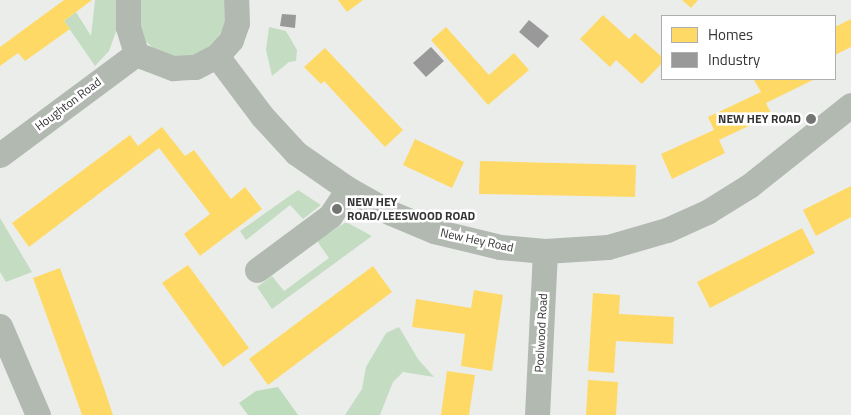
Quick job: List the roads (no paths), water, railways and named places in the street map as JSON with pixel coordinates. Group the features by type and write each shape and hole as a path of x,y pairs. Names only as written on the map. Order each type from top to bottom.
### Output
{"street":[{"path":"128,0 128,28 136,54 172,68 195,67 217,56 231,40 237,22 236,0"},
{"name":"Houghton Road","path":"0,155 136,54"},
{"name":"New Hey Road","path":"217,56 262,116 296,153 348,189 390,213 434,231 500,248 545,251 608,247 667,230 707,212 777,165 851,105"},
{"path":"257,270 330,216 348,189"},
{"name":"Poolwood Road","path":"538,415 545,251"},
{"path":"0,326 38,415"}],"place":[{"name":"NEW HEY ROAD","path":"811,119"},
{"name":"NEW HEY ROAD/LEESWOOD ROAD","path":"337,209"}]}
